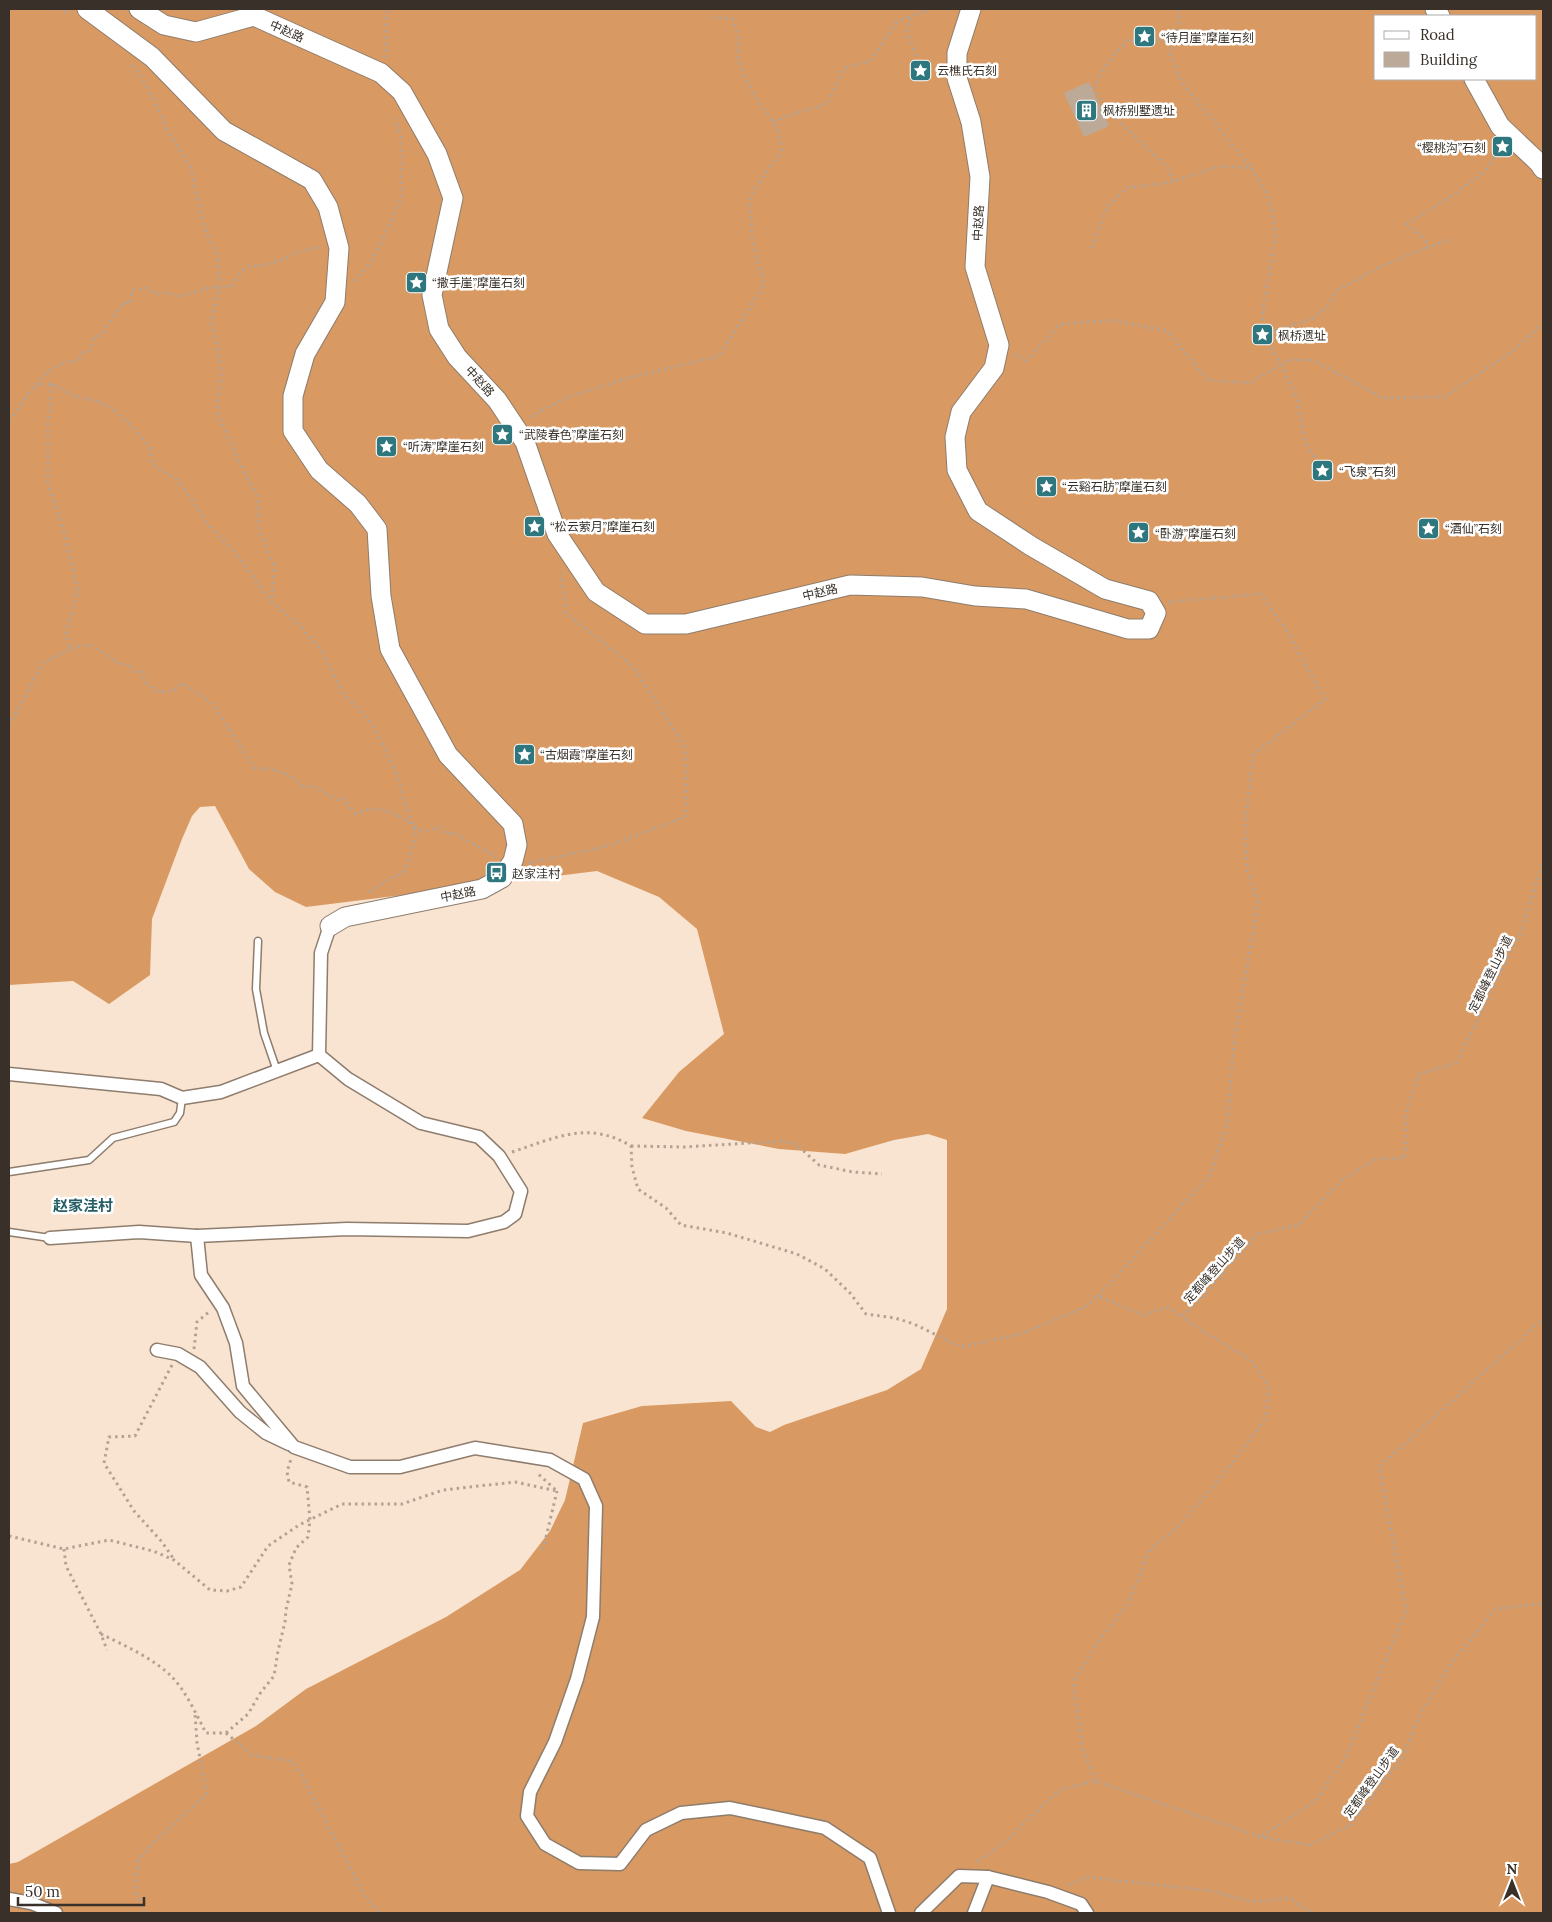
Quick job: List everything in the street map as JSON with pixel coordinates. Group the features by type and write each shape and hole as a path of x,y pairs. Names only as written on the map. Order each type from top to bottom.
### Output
{"street":[{"name":"中赵路","path":"139,9 164,25 196,32 254,16 381,74 402,92 437,154 453,198 432,295 439,329 457,357 497,400 525,442 557,534 596,592 645,624 686,624 850,585 922,587 976,596 1026,598 1128,628 1149,628 1156,612 1149,601 1105,589 1031,546 978,511 957,470 954,437 961,412 994,368 998,345 976,267 980,177 971,122 957,78 957,53 971,9"},
{"name":"中赵路","path":"82,13 152,57 224,131 312,180 328,207 339,248 335,302 305,354 293,396 293,431 319,470 358,504 376,529 381,596 390,649 448,755 513,824 518,845 510,867 502,878 482,889 345,917 330,926"},
{"path":"1475,80 1500,126 1540,163 1543,169"},
{"path":"319,1055 321,954 330,926"},
{"path":"9,1074 161,1089 182,1098 221,1092 319,1055"},
{"path":"50,1238 139,1232 197,1236 347,1229 468,1230 504,1222 515,1214 521,1191 499,1156 479,1137 421,1123 348,1079 319,1055"},
{"path":"197,1236 201,1275 223,1308 236,1343 243,1386 294,1447"},
{"path":"157,1350 178,1354 200,1367 240,1412 266,1433 294,1447 350,1466 400,1466 475,1448 550,1460 584,1478 596,1506 593,1617 577,1680 555,1742 530,1792 526,1816 545,1844 579,1863 620,1864 646,1830 681,1813 730,1808 825,1828 870,1858 889,1913"},
{"path":"922,1913 959,1876 988,1876 1048,1892 1081,1904 1087,1913"},
{"path":"974,1913 988,1876"},
{"path":"9,1899 32,1903 56,1913"}],"lane":[{"path":"258,941 256,989 264,1033 276,1071"},
{"path":"9,1172 89,1160 113,1138 174,1122 180,1113 182,1098"},
{"path":"9,1232 50,1238"}],"path":[{"path":"58,9 82,13"},
{"path":"381,74 386,49 386,13 392,9"},
{"path":"773,121 828,103 844,68 870,61 897,21 932,9"},
{"path":"1178,9 1179,22 1170,53 1181,81 1251,168 1268,196 1276,234 1263,309 1262,335 1281,364 1297,399 1306,443 1323,472"},
{"path":"910,17 907,34 921,70"},
{"path":"514,426 565,398 628,378 719,356 764,285 752,239 750,196 782,150 777,128 752,92 738,61 738,35 732,18 712,18"},
{"path":"1172,182 1169,170 1104,107 1094,87 1107,63 1129,39 1141,46 1145,37 1173,43"},
{"path":"128,60 148,88 170,135 190,166 206,233 217,254 220,288 210,322 220,360 221,378 217,412 240,464 257,495 260,532 274,565 272,603"},
{"path":"335,302 373,260 401,199 401,136 395,118"},
{"path":"1426,248 1426,240 1407,224 1447,199 1484,172 1510,136"},
{"path":"1092,248 1107,207 1126,188 1172,182 1218,166 1251,168"},
{"path":"1262,335 1314,318 1327,307 1338,290 1378,268 1451,239"},
{"path":"9,421 40,378 68,360 78,361 82,353 88,352 95,337 102,335 108,323 124,302 130,304 132,290 147,288 156,294 166,292 179,296 212,287 232,286 241,272 249,266 267,264 285,259 292,254 338,242"},
{"path":"998,345 1026,361 1060,324 1112,320 1167,331 1208,380 1250,383 1288,360 1313,360 1383,398 1445,397 1513,351 1543,323"},
{"path":"35,385 52,384 71,395 96,401 112,408 138,433 150,448 152,465 178,480 207,523 236,554 272,603 300,626 322,651 343,693 374,726 399,779 405,804 416,832 409,861 402,874 394,876 359,898 365,914"},
{"path":"52,384 48,422 48,483 62,525 78,591 66,633 70,649"},
{"path":"9,726 43,664 70,649 89,644 120,664 129,665 135,672 142,672 145,682 158,692 173,691 182,682 212,703 254,768 273,769 295,778 302,786 315,788 338,800 343,798 356,814 366,808 386,810 406,820 414,828 431,831 439,827 446,833 456,834 510,867 608,846 687,816 685,747 632,666 566,613 560,564"},
{"path":"631,1146 632,1167 638,1189 666,1208 681,1225 727,1232 797,1254 825,1269 850,1293 866,1314 895,1318 914,1324 961,1347 1024,1333 1087,1306 1098,1296 1210,1175 1226,1126 1234,1042 1258,903 1247,870 1246,824 1253,755 1325,699 1283,625 1260,594 1151,604"},
{"name":"定都峰登山步道","path":"1543,862 1521,932 1456,1064 1419,1074 1407,1108 1405,1158 1376,1159 1342,1180 1298,1225 1257,1234 1221,1277 1182,1317 1251,1360 1268,1386 1266,1418 1225,1472 1181,1524 1150,1549 1128,1604 1100,1639 1073,1682 1082,1747 1096,1780 1262,1836 1312,1846 1352,1824 1403,1757 1418,1718 1451,1664 1496,1609 1543,1603"},
{"path":"499,1156 564,1135 592,1132 616,1137 631,1146 684,1147 782,1141 796,1144 819,1165 853,1172 882,1174"},
{"path":"1098,1296 1143,1314 1168,1307 1182,1317"},
{"path":"192,1362 197,1322 219,1302"},
{"path":"1262,1836 1316,1801 1346,1757 1406,1610 1379,1467 1543,1318"},
{"path":"178,1354 135,1436 109,1436 104,1463 134,1511 162,1542 174,1560 210,1590 227,1591 241,1587 268,1546 310,1520 342,1504 402,1504 443,1490 515,1482 557,1491"},
{"path":"226,1733 248,1714 261,1692 274,1676 292,1584 289,1565 296,1548 308,1537 310,1520 307,1487 289,1482 287,1472 294,1447"},
{"path":"513,1454 557,1491"},
{"path":"543,1550 557,1491"},
{"path":"9,1536 64,1549 109,1540 153,1551 174,1560"},
{"path":"64,1549 66,1566 102,1634 107,1650"},
{"path":"102,1634 157,1664 173,1678 206,1733 226,1733 252,1754 292,1761 302,1776 366,1898 379,1913"},
{"path":"144,1913 136,1890 138,1860 152,1844 207,1794 197,1743 195,1712"},
{"path":"959,1876 1006,1841 1059,1790 1096,1780"},
{"path":"1048,1892 1086,1877 1212,1891 1251,1902 1289,1898 1312,1913"}],"shaded area":[{"path":"9,9 1543,9 1543,1913 9,1913 9,1864 18,1862 256,1726 306,1689 446,1617 520,1570 550,1531 565,1500 583,1423 642,1406 731,1401 756,1427 770,1432 784,1425 887,1390 921,1369 947,1309 947,1140 928,1134 894,1140 845,1154 779,1149 686,1131 642,1118 679,1072 724,1034 697,929 659,897 597,871 306,907 275,892 249,869 215,806 200,807 192,816 182,839 152,919 150,975 109,1004 73,981 9,985"}],"building":[{"name":"枫桥别墅遗址","path":"1089,82 1109,126 1084,137 1064,93"}],"place":[{"name":"“待月崖”摩崖石刻","path":"1145,37"},
{"name":"云樵氏石刻","path":"921,70"},
{"name":"枫桥别墅遗址","path":"1087,110"},
{"name":"“樱桃沟”石刻","path":"1502,147"},
{"name":"“撒手崖”摩崖石刻","path":"416,282"},
{"name":"枫桥遗址","path":"1262,335"},
{"name":"“武陵春色”摩崖石刻","path":"503,434"},
{"name":"“听涛”摩崖石刻","path":"387,446"},
{"name":"“飞泉”石刻","path":"1323,471"},
{"name":"“云谿石肪”摩崖石刻","path":"1046,486"},
{"name":"“松云萦月”摩崖石刻","path":"534,526"},
{"name":"“酒仙”石刻","path":"1429,528"},
{"name":"“卧游”摩崖石刻","path":"1139,533"},
{"name":"“古烟霞”摩崖石刻","path":"524,754"},
{"name":"赵家洼村","path":"496,873"}],"district":[{"name":"赵家洼村","path":"83,1205"}]}
